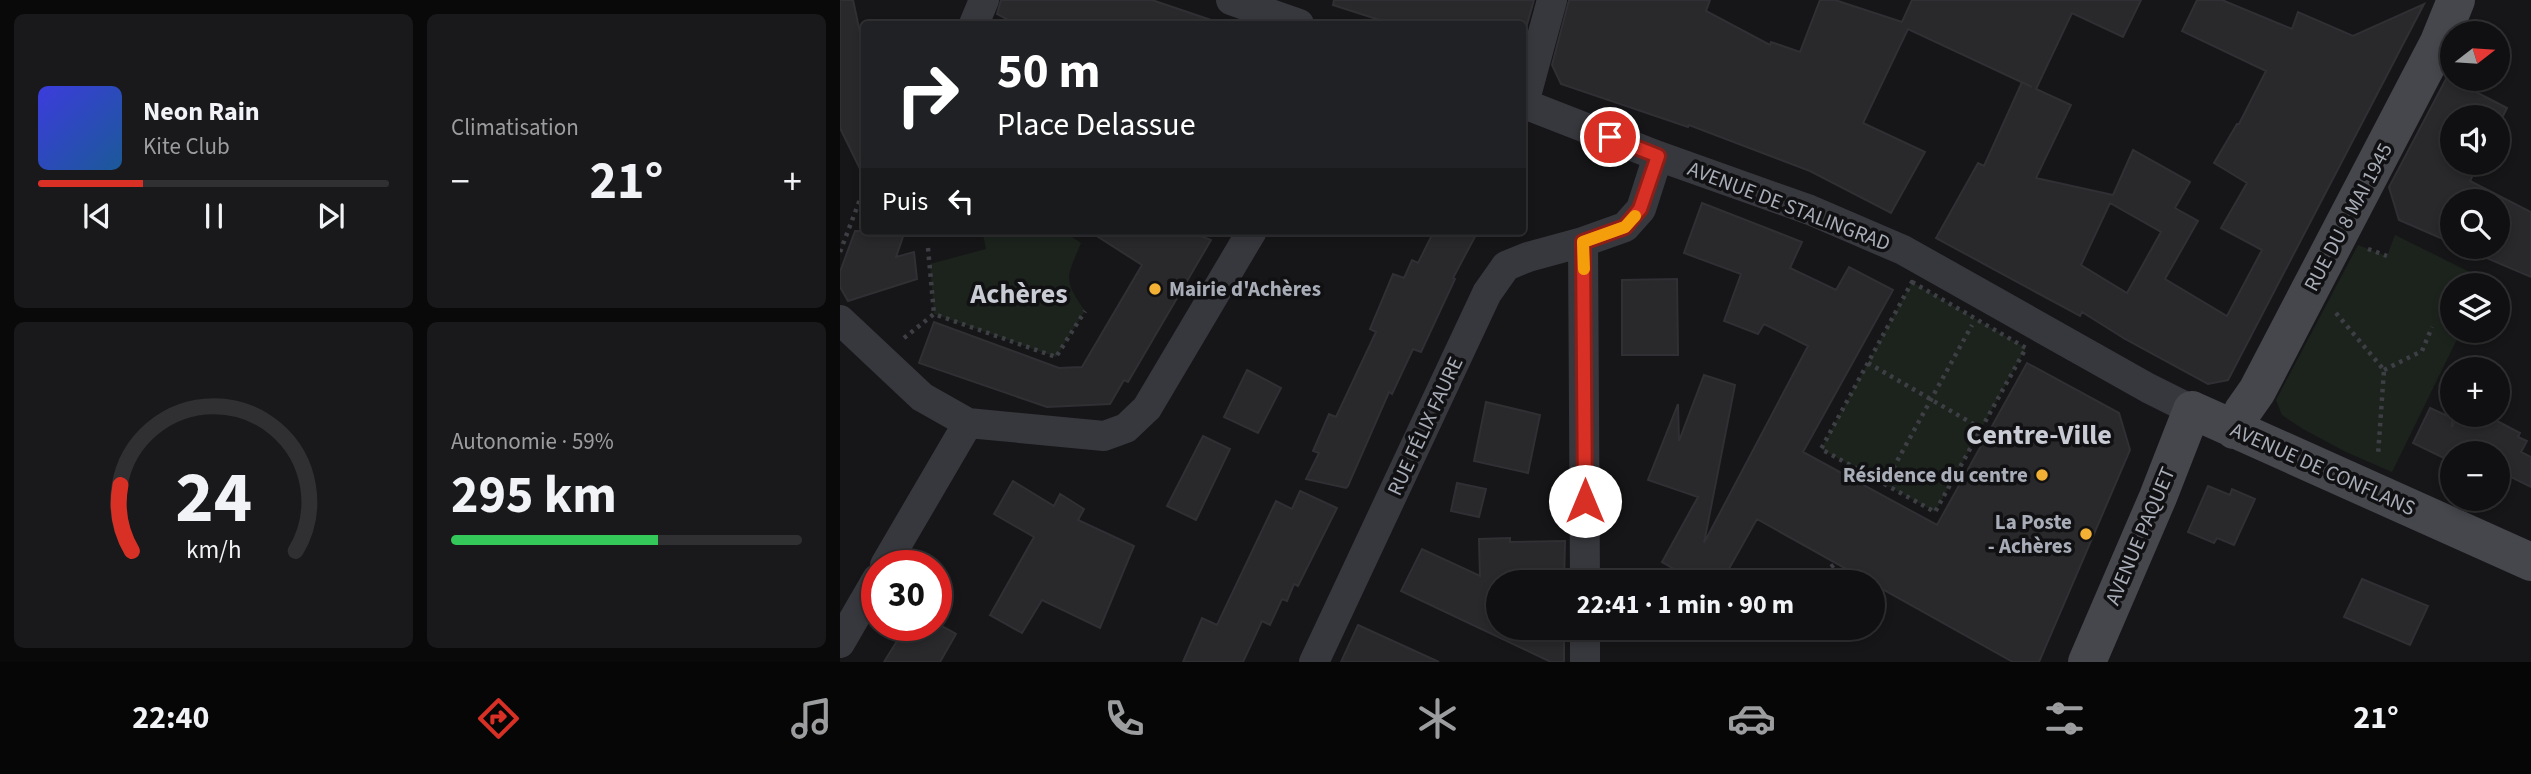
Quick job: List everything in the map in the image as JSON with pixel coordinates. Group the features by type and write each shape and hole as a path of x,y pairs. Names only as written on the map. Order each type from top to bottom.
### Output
{"street":[{"path":"975,21 984,0"},
{"path":"1231,0 1290,21"},
{"path":"1526,92 1552,0"},
{"name":"RUE DU 8 MAI 1945","path":"2234,430 2257,391 2439,42 2455,0"},
{"name":"AVENUE DE STALINGRAD","path":"1526,104 1658,156 1810,210 1903,250 2192,410"},
{"name":"RUE FÉLIX FAURE","path":"1314,662 1487,293 1506,266 1625,227 1640,209 1658,156"},
{"path":"840,320 922,397 968,423 1104,436 1126,428 1147,408 1250,235"},
{"path":"1583,242 1585,570"},
{"name":"AVENUE DE CONFLANS","path":"2192,410 2531,562"},
{"name":"AVENUE PAQUET","path":"2087,662 2192,410"},
{"path":"894,550 968,423"},
{"path":"840,643 861,607"},
{"path":"1585,640 1585,662"}],"path":[{"path":"840,252 861,196"},
{"path":"929,248 934,314"},
{"path":"1912,282 1821,449 1935,512 2026,348"},
{"path":"934,314 1056,357 1085,311"},
{"path":"2336,312 2384,370 2378,466"},
{"path":"902,339 934,314"},
{"path":"1885,483 1976,318"},
{"path":"2384,370 2422,351 2432,327"},
{"path":"1868,363 1982,429"},
{"path":"1827,570 1836,563"}],"shaded area":[{"path":"983,235 1069,235 1081,243 1069,278 1073,292 1085,311 1056,357 934,314 930,264 986,249"},
{"path":"2395,235 2472,273 2440,273 2440,343 2455,343 2448,357 2440,357 2440,374 2392,472 2303,429 2282,415 2276,400 2358,245 2387,256"},
{"path":"1912,282 2026,348 1935,512 1821,449"}],"building":[{"path":"840,0 853,0 861,37 861,171 840,128"},
{"path":"1001,0 1152,0 1211,20 1010,21 997,14"},
{"path":"1334,0 1534,0 1526,28 1526,21 1383,21 1333,5"},
{"path":"1569,0 1710,0 1706,11 1770,45 1771,42 1800,52 1820,0 1835,0 1902,22 1912,0 2141,0 2123,37 2072,13 2036,89 2071,105 2036,178 2113,195 2133,150 2190,182 2175,208 2198,221 2165,279 2227,316 2262,250 2221,228 2247,183 2214,163 2239,124 2266,71 2182,31 2197,0 2222,0 2292,29 2298,12 2353,36 2424,4 2228,380 2208,384 2125,339 2082,312 2080,316 1936,238 1978,163 1984,166 2022,82 1908,29 1863,123 1925,152 1891,213 1810,171 1689,125 1688,127 1561,84 1552,65","holes":["2110,203 2161,232 2127,293 2081,265"]},
{"path":"2440,90 2474,91 2501,105 2440,105 2440,175 2473,175 2470,181 2486,189 2440,189 2440,238 2399,220 2389,187"},
{"path":"2510,201 2531,212 2531,277 2489,259 2510,259"},
{"name":"Résidence du centre","path":"1702,203 1802,242 1790,268 1836,290 1849,267 1893,290 1803,452 1937,525 2027,363 2119,413 2130,450 2039,662 2013,662 1885,590 1885,570 1848,570 1757,519 1728,570 1676,570 1662,562 1698,497 1648,480 1678,404 1679,441 1704,375 1735,385 1704,543 1808,346 1764,324 1758,334 1724,321 1741,274 1684,253"},
{"path":"855,231 861,231 861,235 904,235 896,257 914,252 917,279 848,301 840,287 840,272"},
{"name":"Mairie d'Achères","path":"1095,235 1198,235 1211,240 1128,382 1124,380 1110,404 1047,407 919,363 934,322 1059,368 1082,367 1142,265"},
{"path":"1432,235 1476,235 1453,278 1455,279 1421,352 1413,349 1392,394 1389,392 1348,486 1346,488 1306,479 1319,453 1313,451 1329,414 1336,417 1376,332 1370,329 1393,274 1404,278 1412,260 1418,263"},
{"path":"1677,279 1678,355 1622,355 1622,280"},
{"path":"1247,370 1281,388 1258,433 1224,417"},
{"path":"1486,402 1540,415 1528,473 1474,461"},
{"path":"2430,408 2440,413 2440,427 2508,427 2520,433 2518,437 2527,441 2521,452 2531,457 2531,487 2510,476 2510,441 2440,441 2440,456 2413,443"},
{"path":"1203,436 1230,449 1196,520 1167,506"},
{"path":"1013,481 1054,506 1060,494 1084,509 1078,520 1134,546 1100,628 1042,600 1022,633 990,615 1034,537 994,514"},
{"path":"1457,483 1486,489 1479,517 1451,511"},
{"path":"2208,486 2230,495 2232,489 2255,499 2234,545 2217,538 2214,543 2188,532"},
{"path":"1300,491 1337,508 1298,586 1294,584 1287,601 1282,599 1270,625 1262,621 1243,662 1183,662 1202,618 1217,625 1276,501 1292,509"},
{"path":"1510,538 1510,542 1565,541 1564,570 1486,570 1486,631 1401,591 1422,549 1480,576 1479,539"},
{"path":"2362,579 2428,606 2410,645 2344,617"},
{"path":"1358,625 1439,662 1341,662"},
{"path":"1505,640 1564,640 1564,662 1551,662"},
{"path":"897,641 952,641 940,662 884,662"}],"slow traffic":[{"path":"1584,269 1583,242 1625,227 1635,216"}],"place":[{"name":"Mairie d'Achères","path":"1155,289"},
{"name":"Résidence du centre","path":"2042,475"},
{"name":"La Poste - Achères","path":"2086,534"}],"district":[{"name":"Achères","path":"1019,294"},
{"name":"Centre-Ville","path":"2039,435"}],"route":[{"path":"1585,501 1583,242 1625,227 1640,209 1658,156 1610,137"}]}
